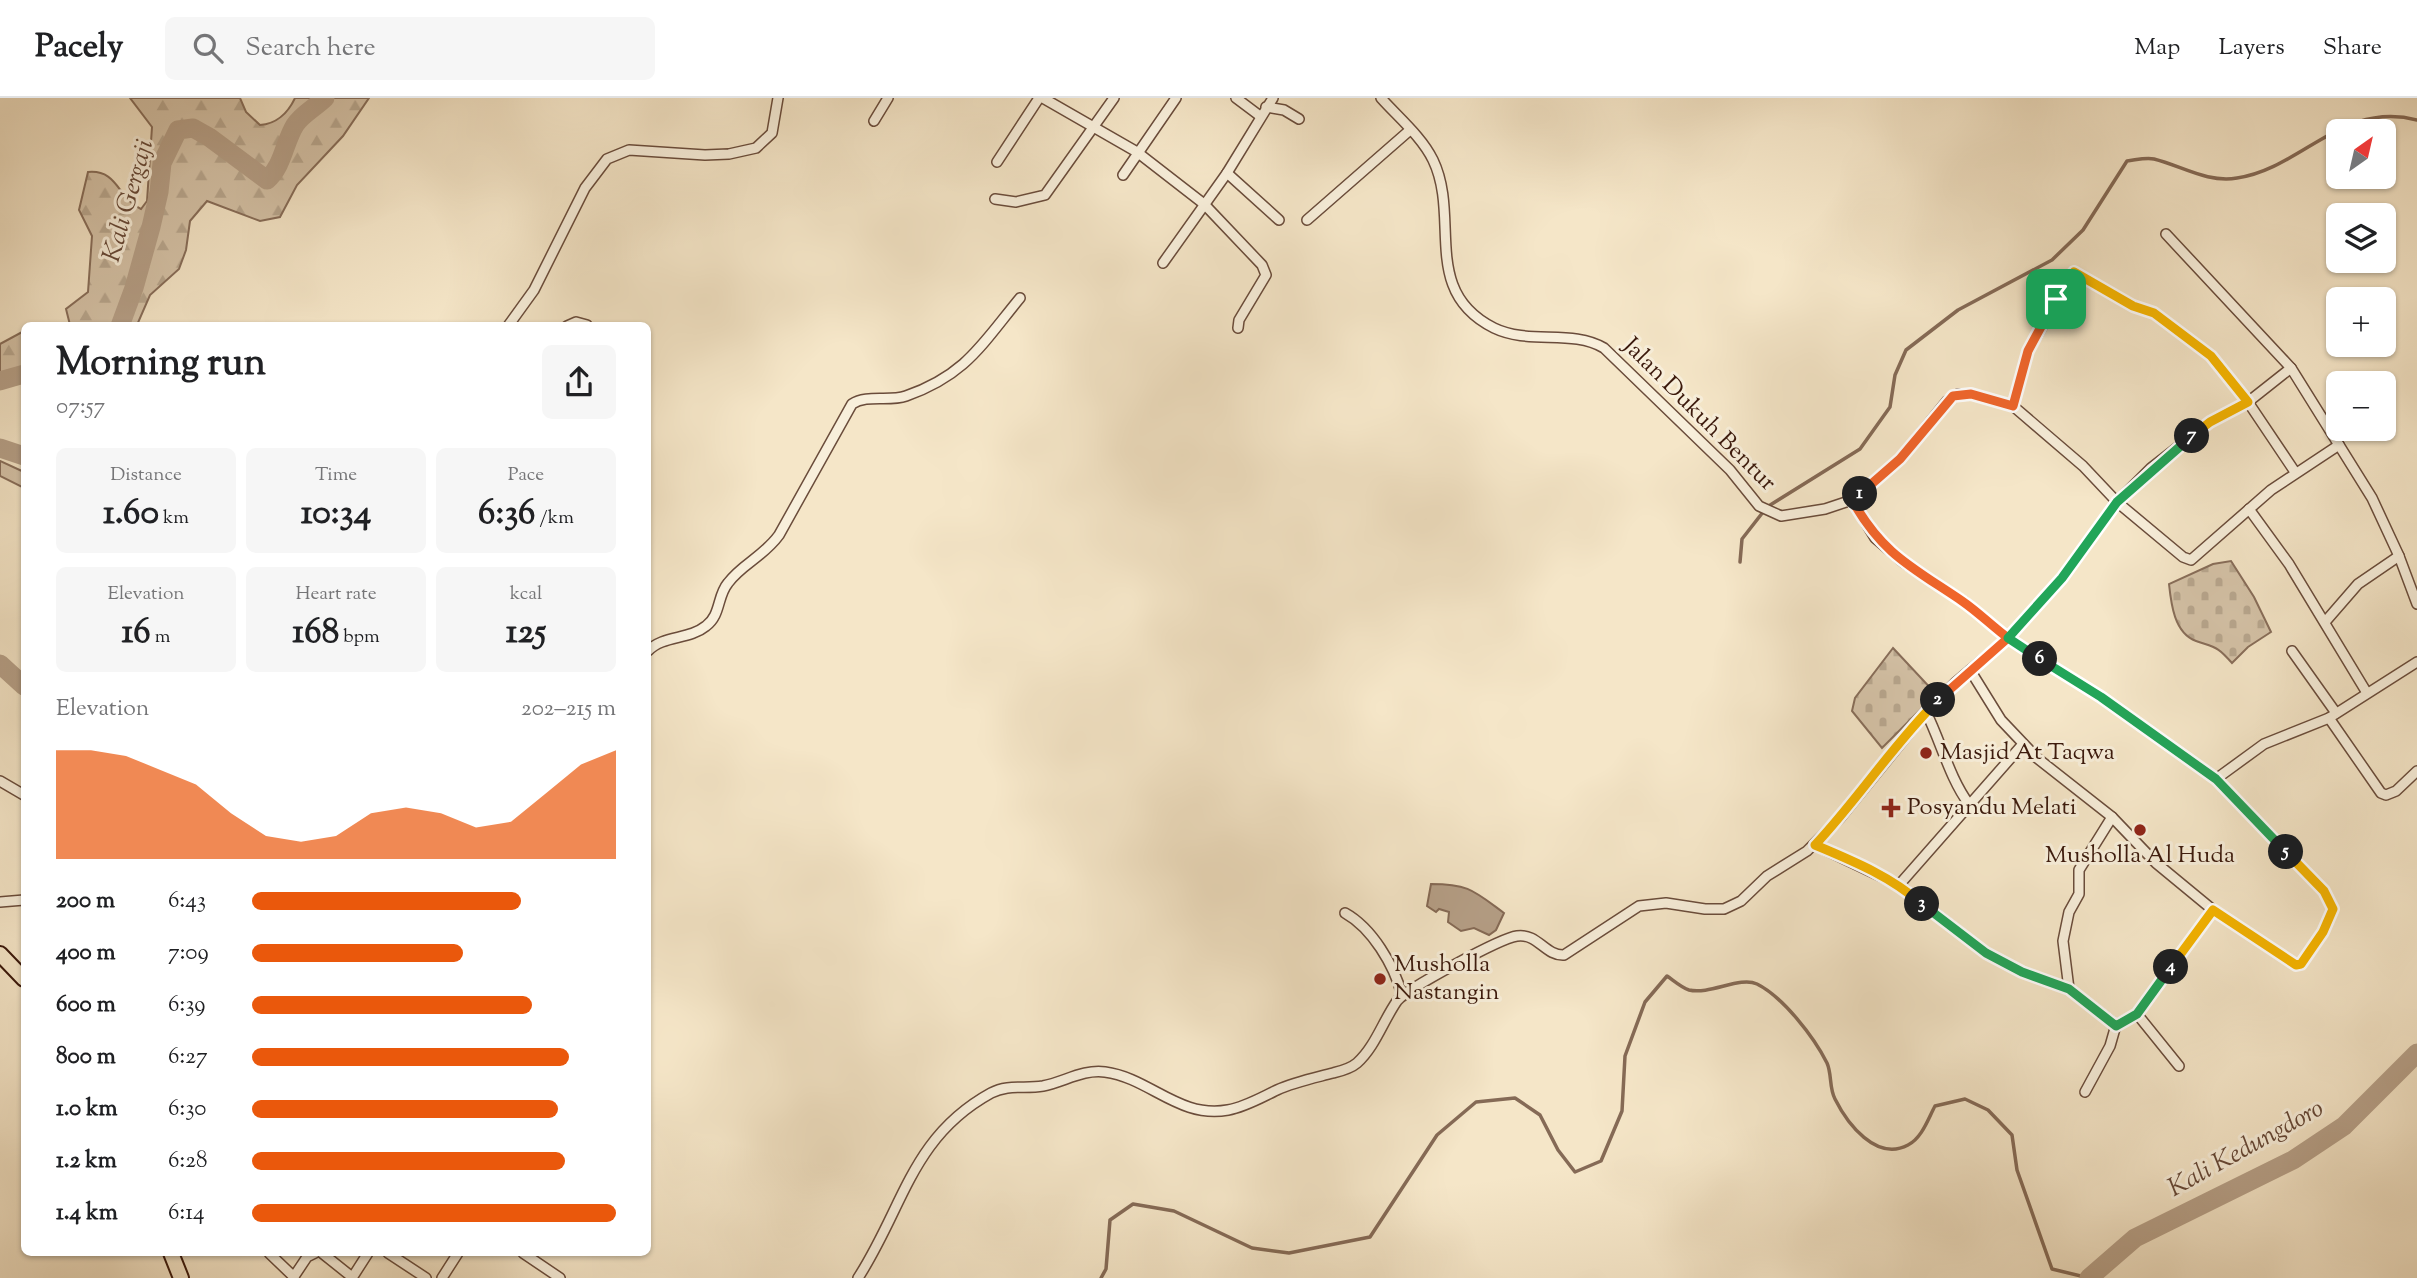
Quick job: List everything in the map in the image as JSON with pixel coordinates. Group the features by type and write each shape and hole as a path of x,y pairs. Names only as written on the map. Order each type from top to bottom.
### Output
{"main road":[{"path":"0,954 21,976"},
{"path":"172,1256 181,1278"}],"street":[{"path":"511,322 534,290 592,176 613,154 629,150 705,155 748,151 761,145 772,133 779,98"},
{"path":"874,121 888,98"},
{"path":"997,162 1041,98 1137,152 1203,204 1266,272 1239,320 1238,328"},
{"path":"995,199 1016,202 1045,195 1091,126 1114,98"},
{"path":"1124,175 1176,98"},
{"path":"1236,98 1263,112 1284,110 1299,119"},
{"path":"1163,263 1227,173 1273,98"},
{"name":"Jalan Dukuh Bentur","path":"1381,98 1433,160 1442,196 1446,266 1456,293 1470,310 1494,328 1523,337 1586,340 1604,348 1730,470 1759,506 1773,514 1804,513 1852,500 1900,459 1953,396 1971,394 2013,406 2083,466 2117,502 2183,557 2191,559 2295,472 2339,445"},
{"path":"1307,220 1410,130"},
{"path":"1227,173 1279,220"},
{"path":"2166,234 2291,368 2372,498 2399,556 2417,604"},
{"path":"2013,406 2028,351 2074,272 2133,306 2154,313 2211,356 2248,402 2295,472"},
{"path":"651,649 659,642 695,633 710,623 730,579 765,554 779,536 852,404 870,399 903,397 957,370 990,340 1020,298"},
{"path":"858,1278 875,1252 931,1141 958,1115 1005,1087 1044,1086 1091,1072 1105,1072 1142,1085 1182,1107 1209,1111 1230,1110 1293,1084 1356,1064 1402,995 1518,936 1532,937 1552,953 1564,955 1639,906 1666,903 1724,909 1741,901 1767,876 1815,845 1926,712 2008,638 2062,578 2117,502 2151,468 2210,422 2248,402 2291,368"},
{"path":"1852,500 1875,538 1903,562 1976,611 2008,638 2101,697 2216,779 2324,891 2333,909 2323,932 2301,964 2296,965 2213,910 2156,863 2112,817 2023,744 2001,720 1970,670"},
{"path":"2249,509 2290,564 2367,693"},
{"path":"2325,622 2358,584 2399,556"},
{"path":"2292,651 2381,793 2386,795 2396,791 2417,771"},
{"path":"2216,779 2264,744 2333,715 2417,663"},
{"path":"1926,712 1941,740 1955,782 1969,804"},
{"path":"1899,885 2023,744"},
{"path":"0,780 21,793"},
{"path":"2069,989 2063,941 2069,912 2079,894 2079,870 2112,817"},
{"path":"1815,845 1899,885 1986,953 2022,972 2069,989 2116,1026"},
{"path":"0,902 21,900"},
{"path":"2085,1092 2110,1046 2116,1026 2137,1014 2213,910"},
{"path":"1345,913 1355,919 1374,940 1394,973 1402,995"},
{"path":"2137,1014 2179,1066"},
{"path":"272,1256 293,1278 308,1256"},
{"path":"326,1256 352,1278 366,1256"},
{"path":"393,1256 426,1278"},
{"path":"442,1278 456,1256"},
{"path":"527,1256 560,1278"}],"green space":[{"path":"130,98 240,98 246,112 260,125 281,117 295,98 369,98 343,136 297,185 280,217 260,221 207,201 190,221 186,250 179,269 150,295 138,322 69,322 66,309 88,292 92,236 79,210 88,172 106,175 127,199 141,209 147,201 152,127"},
{"path":"21,333 21,380 15,372 0,376 0,344"},
{"path":"0,461 21,471 21,486 0,476"},
{"path":"2231,561 2254,597 2271,632 2248,647 2232,663 2219,650 2196,641 2183,631 2175,617 2169,584 2213,564"},
{"path":"1893,648 1936,694 1882,748 1852,711 1855,698"}],"shaded area":[{"path":"1431,884 1463,887 1485,899 1504,913 1496,930 1489,935 1474,928 1461,931 1448,922 1449,912 1439,909 1436,912 1427,906"}],"waterway":[{"name":"Kali Gergaji","path":"121,322 151,227 162,163 178,130 193,128 267,180 277,168 295,125 325,98"},
{"path":"1740,562 1742,539 1767,507 1860,449 1890,407 1895,375 1906,350 1958,310 2052,260 2083,230 2127,161 2151,158 2205,176 2237,178 2260,172 2344,127 2367,119 2391,116 2417,120"},
{"name":"Kali Gergaji","path":"0,381 21,375"},
{"name":"Kali Gergaji","path":"0,448 21,455"},
{"name":"Kali Gergaji","path":"0,664 21,683"},
{"path":"1101,1278 1106,1269 1110,1220 1133,1204 1174,1211 1252,1248 1289,1253 1370,1237 1437,1135 1476,1102 1515,1098 1540,1115 1558,1150 1575,1172 1601,1161 1622,1111 1625,1056 1645,1002 1667,976 1686,989 1697,991 1750,982 1777,998 1806,1030 1829,1067 1833,1095 1840,1109 1855,1129 1874,1144 1896,1149 1913,1142 1921,1133 1935,1106 1965,1099 1988,1110 2012,1135 2017,1170 2052,1269 2089,1278"},
{"name":"Kali Kedungdoro","path":"2089,1278 2135,1238 2293,1160 2344,1126 2417,1053"}],"place":[{"name":"Masjid At Taqwa","path":"1926,753"},
{"name":"Posyandu Melati","path":"1891,808"},
{"name":"Musholla Al Huda","path":"2140,830"},
{"name":"Musholla Nastangin","path":"1380,979"}],"route":[{"path":"2056,299 2028,351 2013,406 1971,394 1953,396 1900,459 1880,479 1852,500 1875,538 1903,562 1963,601 2008,638 1956,682 1926,712 1815,845 1899,885 1986,953 2022,972 2069,989 2116,1026 2137,1014 2213,910 2296,965 2301,964 2323,932 2333,909 2324,891 2216,779 2101,697 2008,638 2062,578 2117,502 2151,468 2210,422 2248,402 2211,356 2154,313 2133,306 2074,272 2056,299"}]}
